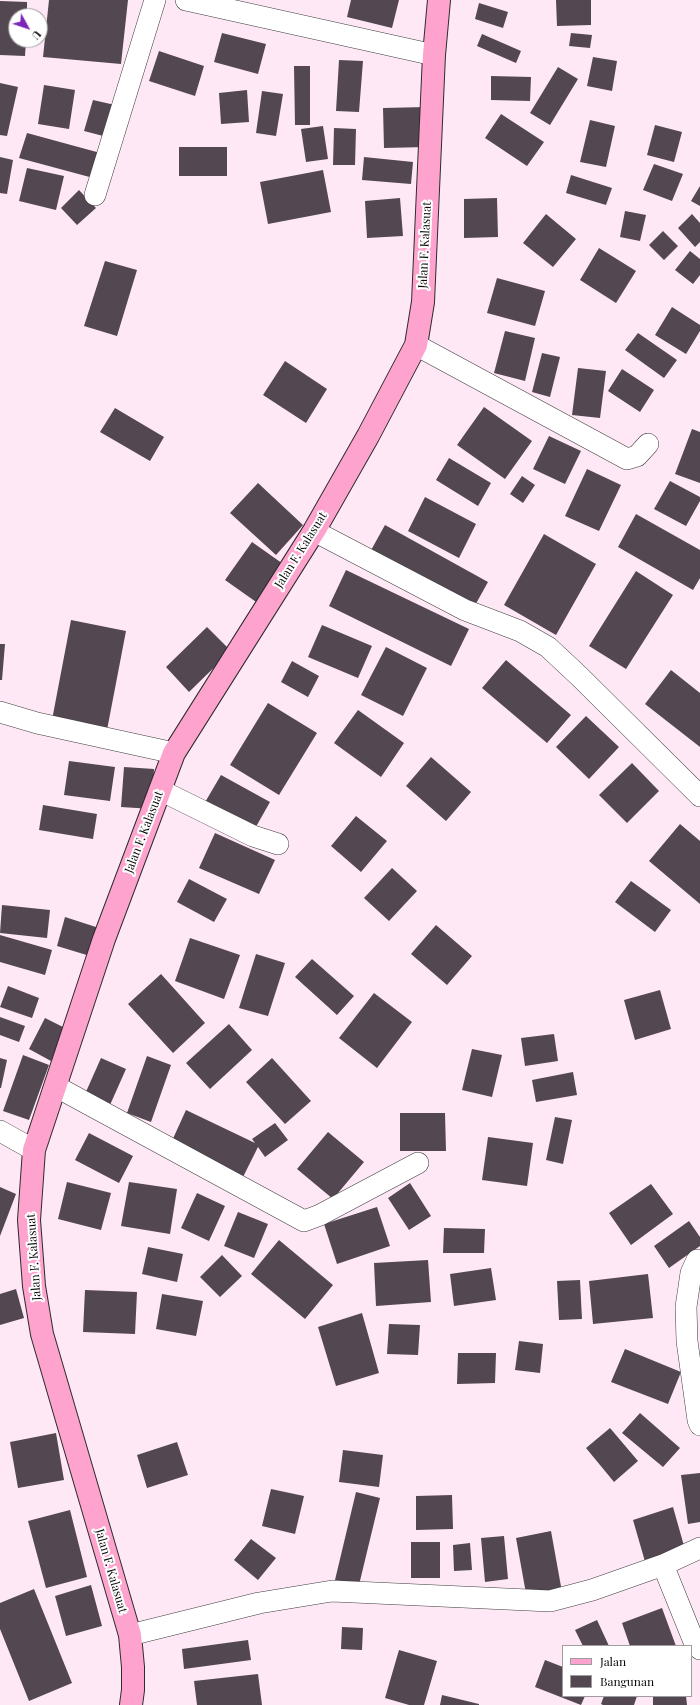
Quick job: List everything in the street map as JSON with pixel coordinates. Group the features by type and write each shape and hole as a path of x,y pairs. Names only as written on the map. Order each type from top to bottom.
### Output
{"street":[{"path":"95,196 155,0"},
{"path":"186,0 434,55"},
{"name":"Jalan F. Kalasuat","path":"131,1705 134,1667 130,1635 42,1334 34,1286 29,1220 34,1150 104,939 174,753 314,531 368,436 416,345 423,302 434,55 439,0"},
{"path":"416,345 627,459 637,456 648,444"},
{"path":"314,531 465,610 520,631 548,647 700,796"},
{"path":"0,712 37,723 174,753"},
{"path":"160,790 253,836 278,844"},
{"path":"55,1086 304,1221 320,1216 418,1163"},
{"path":"0,1131 34,1150"},
{"path":"697,1260 691,1273 686,1307 688,1341 698,1420 700,1425"},
{"path":"130,1635 259,1603 332,1592 550,1601 592,1590 663,1565 700,1548"},
{"path":"663,1565 695,1644 700,1649"}],"building":[{"path":"49,0 128,0 121,64 43,57 44,48 48,48"},
{"path":"351,0 399,0 392,28 347,17"},
{"path":"556,0 591,0 591,25 557,26"},
{"path":"0,1 27,2 27,8 8,8 8,48 26,48 25,56 0,55"},
{"path":"479,3 508,12 503,28 475,19"},
{"path":"222,33 266,44 258,74 214,62"},
{"path":"571,33 592,35 590,48 569,46"},
{"path":"482,34 521,51 516,63 477,46"},
{"path":"159,51 204,66 195,96 149,81"},
{"path":"593,57 617,61 612,91 587,86"},
{"path":"339,60 363,61 359,112 336,111"},
{"path":"294,66 310,66 310,125 295,125"},
{"path":"558,67 578,79 550,125 530,113"},
{"path":"491,76 531,77 530,101 491,100"},
{"path":"0,83 18,87 7,136 0,135"},
{"path":"44,85 75,90 69,129 38,124"},
{"path":"247,90 249,122 221,124 219,93"},
{"path":"262,91 283,94 276,136 256,133"},
{"path":"93,100 115,105 107,137 84,131"},
{"path":"426,107 427,147 384,148 383,108"},
{"path":"501,114 544,142 527,166 485,138"},
{"path":"590,120 615,126 606,167 580,162"},
{"path":"655,125 682,132 674,162 647,155"},
{"path":"323,126 328,159 306,162 301,129"},
{"path":"334,128 356,129 355,165 333,165"},
{"path":"27,133 104,154 97,179 19,158"},
{"path":"179,147 227,147 227,176 179,176"},
{"path":"0,157 13,160 7,194 0,193"},
{"path":"364,157 413,162 411,184 362,180"},
{"path":"654,164 683,174 672,201 643,190"},
{"path":"27,168 64,176 56,210 19,201"},
{"path":"323,170 331,212 268,224 260,182"},
{"path":"571,175 612,188 606,205 566,193"},
{"path":"700,186 700,206 691,201"},
{"path":"79,190 96,208 77,225 61,208"},
{"path":"400,198 403,236 367,238 365,201"},
{"path":"497,198 498,237 464,238 464,199"},
{"path":"625,211 646,215 640,241 620,237"},
{"path":"546,214 576,239 553,267 523,243"},
{"path":"692,214 700,223 700,242 695,247 678,228"},
{"path":"663,231 678,246 664,260 649,245"},
{"path":"599,248 636,271 616,303 580,280"},
{"path":"690,251 700,259 700,275 693,284 675,270"},
{"path":"105,261 137,270 117,336 84,326"},
{"path":"497,278 545,291 535,326 487,313"},
{"path":"672,307 700,325 700,331 686,354 655,335"},
{"path":"505,331 535,338 525,381 494,373"},
{"path":"638,333 677,360 664,378 625,350"},
{"path":"542,353 560,357 550,397 532,392"},
{"path":"285,361 327,389 306,423 263,395"},
{"path":"578,368 606,371 600,418 572,415"},
{"path":"622,369 654,390 640,412 608,391"},
{"path":"484,407 532,441 505,479 457,445"},
{"path":"115,408 164,437 150,461 100,432"},
{"path":"692,429 700,432 700,483 675,474"},
{"path":"549,436 581,451 565,484 533,469"},
{"path":"449,458 491,483 478,506 436,480"},
{"path":"587,469 621,485 599,531 565,516"},
{"path":"522,476 535,485 523,503 510,494"},
{"path":"670,481 700,497 700,501 686,526 654,509"},
{"path":"258,483 303,525 276,555 230,513"},
{"path":"425,497 476,524 459,558 408,531"},
{"path":"636,514 700,550 700,578 693,590 618,547"},
{"path":"385,525 488,582 473,609 370,552"},
{"path":"544,534 596,564 556,635 504,605"},
{"path":"252,542 286,566 259,604 225,580"},
{"path":"346,570 469,629 451,666 329,606"},
{"path":"636,571 673,595 626,669 589,646"},
{"path":"71,620 126,631 107,730 52,720"},
{"path":"322,625 372,646 358,678 308,657"},
{"path":"207,627 231,651 189,692 166,667"},
{"path":"0,644 5,644 2,680 0,680"},
{"path":"386,647 427,668 403,716 361,695"},
{"path":"506,660 571,715 547,743 482,688"},
{"path":"292,661 319,676 308,697 281,682"},
{"path":"671,670 700,693 700,747 645,704"},
{"path":"268,703 317,733 279,795 230,765"},
{"path":"358,710 404,743 381,777 334,743"},
{"path":"586,716 619,747 589,779 556,747"},
{"path":"431,757 471,792 446,821 406,786"},
{"path":"69,761 115,767 110,801 64,795"},
{"path":"632,763 659,791 627,823 599,795"},
{"path":"124,767 154,769 152,809 121,807"},
{"path":"221,775 270,802 253,832 204,804"},
{"path":"43,805 97,814 93,839 39,830"},
{"path":"356,816 387,841 361,872 331,846"},
{"path":"680,824 700,841 700,904 649,861"},
{"path":"215,833 275,860 259,894 199,868"},
{"path":"392,868 417,891 389,921 364,898"},
{"path":"189,879 227,899 214,922 177,902"},
{"path":"631,881 671,910 655,932 615,902"},
{"path":"2,905 50,910 47,938 0,933"},
{"path":"65,917 99,928 90,956 57,946"},
{"path":"436,925 472,956 447,985 411,954"},
{"path":"0,935 52,950 45,975 0,962"},
{"path":"190,938 240,955 224,999 175,981"},
{"path":"256,954 285,963 268,1016 239,1008"},
{"path":"312,959 354,996 337,1015 295,977"},
{"path":"161,974 205,1023 173,1053 128,1004"},
{"path":"8,986 39,998 32,1018 0,1007"},
{"path":"660,990 671,1029 635,1040 624,1000"},
{"path":"374,993 412,1022 377,1068 339,1038"},
{"path":"0,1017 25,1026 19,1042 0,1035"},
{"path":"45,1018 67,1029 51,1061 29,1049"},
{"path":"229,1024 252,1050 210,1089 186,1063"},
{"path":"554,1034 558,1061 525,1066 521,1038"},
{"path":"472,1049 502,1055 492,1097 462,1090"},
{"path":"23,1055 49,1065 29,1120 3,1111"},
{"path":"147,1056 171,1065 151,1122 127,1113"},
{"path":"0,1058 7,1060 1,1088 0,1088"},
{"path":"101,1058 126,1069 110,1105 85,1094"},
{"path":"272,1058 311,1101 285,1124 246,1082"},
{"path":"573,1072 577,1095 536,1102 532,1080"},
{"path":"186,1110 255,1143 252,1139 275,1123 288,1140 265,1157 258,1147 243,1177 171,1143"},
{"path":"400,1113 445,1113 446,1151 400,1151"},
{"path":"555,1117 572,1120 563,1164 546,1160"},
{"path":"328,1132 364,1162 333,1199 297,1169"},
{"path":"89,1133 133,1156 119,1183 75,1160"},
{"path":"488,1137 533,1143 527,1186 482,1180"},
{"path":"67,1182 111,1193 101,1230 58,1219"},
{"path":"129,1182 177,1189 170,1234 121,1226"},
{"path":"410,1183 431,1216 409,1230 388,1198"},
{"path":"651,1184 673,1214 631,1245 609,1213"},
{"path":"0,1187 16,1194 0,1236"},
{"path":"197,1193 225,1206 209,1241 181,1228"},
{"path":"377,1207 390,1246 337,1264 324,1224"},
{"path":"238,1212 268,1224 254,1258 224,1246"},
{"path":"689,1221 700,1237 700,1246 669,1268 654,1246"},
{"path":"444,1228 485,1229 484,1253 443,1253"},
{"path":"279,1240 333,1285 305,1319 251,1274"},
{"path":"148,1247 183,1254 177,1282 142,1274"},
{"path":"222,1255 242,1276 220,1297 200,1277"},
{"path":"428,1260 431,1302 376,1306 374,1263"},
{"path":"491,1268 496,1300 454,1306 450,1274"},
{"path":"648,1274 653,1318 593,1324 589,1281"},
{"path":"580,1280 582,1319 559,1320 557,1281"},
{"path":"16,1289 24,1318 0,1325 0,1294"},
{"path":"85,1290 137,1292 135,1334 83,1332"},
{"path":"162,1294 203,1301 196,1336 156,1329"},
{"path":"362,1313 379,1373 336,1386 318,1327"},
{"path":"389,1324 420,1325 418,1355 387,1354"},
{"path":"519,1341 543,1344 540,1373 515,1370"},
{"path":"625,1349 681,1372 668,1404 611,1382"},
{"path":"458,1353 496,1353 495,1383 457,1384"},
{"path":"640,1413 680,1448 663,1467 622,1433"},
{"path":"610,1428 638,1461 614,1482 586,1448"},
{"path":"56,1433 64,1480 18,1488 10,1442"},
{"path":"177,1442 188,1475 147,1488 137,1455"},
{"path":"343,1450 383,1455 379,1487 339,1482"},
{"path":"700,1473 700,1522 688,1524 681,1475"},
{"path":"271,1489 304,1496 295,1534 262,1526"},
{"path":"356,1492 380,1498 359,1585 335,1580"},
{"path":"452,1495 453,1529 416,1530 416,1496"},
{"path":"673,1507 686,1553 646,1565 633,1520"},
{"path":"70,1510 87,1577 46,1588 28,1521"},
{"path":"551,1531 562,1592 527,1599 516,1538"},
{"path":"504,1536 508,1579 485,1582 481,1538"},
{"path":"251,1539 276,1558 258,1580 234,1560"},
{"path":"411,1542 440,1542 440,1578 411,1578"},
{"path":"470,1543 472,1570 454,1571 453,1545"},
{"path":"91,1585 102,1626 66,1636 55,1596"},
{"path":"34,1589 72,1683 29,1701 0,1629 0,1603"},
{"path":"662,1608 676,1645 630,1645 622,1623"},
{"path":"597,1620 609,1645 582,1645 575,1630"},
{"path":"342,1627 363,1628 362,1650 341,1649"},
{"path":"248,1640 251,1660 184,1669 182,1649"},
{"path":"399,1650 437,1661 424,1705 409,1705 385,1698"},
{"path":"545,1660 562,1667 562,1697 585,1697 581,1705 535,1687"},
{"path":"258,1674 262,1705 197,1705 194,1681"},
{"path":"442,1695 479,1704 479,1705 440,1705"},
{"path":"604,1697 637,1697 634,1705 601,1704"},
{"path":"653,1697 686,1697 687,1705 653,1705"}]}
